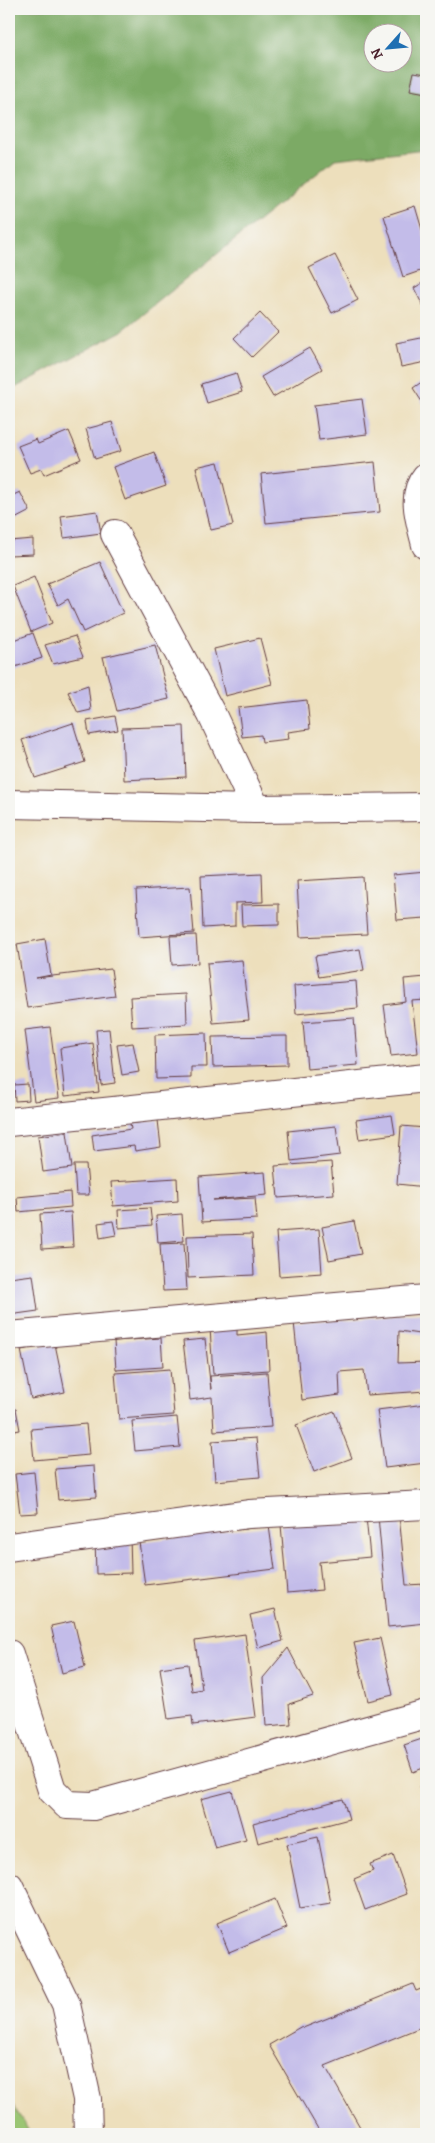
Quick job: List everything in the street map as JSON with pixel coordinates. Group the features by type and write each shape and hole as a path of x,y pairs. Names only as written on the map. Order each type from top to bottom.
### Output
{"street":[{"path":"426,477 419,485 418,510 426,545"},
{"path":"115,534 212,715 256,809"},
{"path":"9,804 256,809 426,807"},
{"path":"9,1122 426,1078"},
{"path":"9,1336 426,1298"},
{"path":"9,1547 249,1514 426,1505"},
{"path":"9,1654 52,1790 67,1805 93,1806 426,1714"},
{"path":"9,1886 66,2004 87,2099 88,2134"}],"green space":[{"path":"9,9 426,9 426,149 335,159 122,331 9,391"},
{"path":"9,2099 30,2133 29,2134 9,2134"}],"building":[{"path":"414,72 426,74 426,93 410,90"},
{"path":"415,206 426,243 426,269 403,277 384,216"},
{"path":"335,255 358,300 332,313 309,268"},
{"path":"426,281 426,312 414,288"},
{"path":"260,313 278,332 252,357 234,338"},
{"path":"426,337 426,362 401,367 396,343"},
{"path":"310,348 322,369 273,397 261,377"},
{"path":"236,373 242,392 207,403 201,384"},
{"path":"426,379 426,408 413,388"},
{"path":"362,399 367,434 319,440 314,405"},
{"path":"112,422 121,451 95,459 86,429"},
{"path":"69,431 81,459 44,475 41,469 30,473 18,446 36,439 38,444"},
{"path":"154,452 166,486 125,500 113,467"},
{"path":"218,462 233,525 211,530 196,467"},
{"path":"375,462 380,512 266,523 261,474"},
{"path":"20,492 30,511 9,522 9,497"},
{"path":"97,511 101,533 64,538 61,516"},
{"path":"33,539 33,554 9,555 9,541"},
{"path":"100,562 123,613 83,632 68,599 58,605 47,584"},
{"path":"34,577 52,623 31,632 13,586"},
{"path":"33,633 42,658 9,669 9,642"},
{"path":"75,636 83,657 53,664 45,645"},
{"path":"260,638 272,684 225,696 214,649"},
{"path":"155,645 169,699 117,711 103,657"},
{"path":"88,685 91,710 78,713 68,692"},
{"path":"307,700 310,729 288,732 289,739 262,742 261,735 242,737 238,708"},
{"path":"115,716 118,730 89,735 87,721"},
{"path":"73,723 85,762 35,778 22,740"},
{"path":"184,726 186,777 124,780 122,728"},
{"path":"426,872 426,918 397,920 393,875"},
{"path":"262,873 263,902 235,903 235,926 203,928 201,876"},
{"path":"363,877 367,934 300,937 297,881"},
{"path":"190,887 194,933 139,937 136,890"},
{"path":"279,904 279,925 242,926 241,905"},
{"path":"196,935 198,963 172,965 170,936"},
{"path":"45,939 51,975 36,978 111,969 115,996 27,1008 17,944"},
{"path":"360,949 364,970 319,977 315,956"},
{"path":"242,960 249,1020 213,1023 207,963"},
{"path":"426,977 426,1000 412,1001 418,1053 391,1056 384,1005 406,1002 404,979"},
{"path":"356,981 358,1008 296,1014 294,986"},
{"path":"186,994 187,1024 132,1027 130,997"},
{"path":"354,1018 358,1065 307,1069 303,1022"},
{"path":"50,1027 59,1098 34,1101 25,1030"},
{"path":"109,1029 115,1083 101,1085 96,1030"},
{"path":"206,1033 207,1067 191,1067 191,1078 156,1079 155,1035"},
{"path":"287,1036 287,1065 213,1067 212,1037"},
{"path":"93,1043 99,1092 65,1096 60,1048"},
{"path":"133,1043 139,1072 122,1075 117,1045"},
{"path":"28,1084 29,1100 15,1101 14,1085"},
{"path":"392,1115 395,1134 359,1139 356,1120"},
{"path":"158,1120 161,1147 135,1151 134,1146 94,1151 92,1135 131,1129 130,1124"},
{"path":"336,1126 340,1155 291,1161 288,1131"},
{"path":"401,1126 426,1128 426,1187 397,1184"},
{"path":"67,1132 72,1168 43,1172 38,1136"},
{"path":"331,1162 334,1194 278,1198 275,1166"},
{"path":"74,1165 86,1165 89,1195 76,1195"},
{"path":"265,1172 267,1195 213,1200 255,1198 257,1219 202,1222 199,1177"},
{"path":"177,1178 178,1201 113,1206 111,1182"},
{"path":"70,1192 71,1207 18,1212 17,1197"},
{"path":"150,1208 152,1225 119,1228 118,1210"},
{"path":"71,1212 73,1247 42,1249 40,1214"},
{"path":"182,1214 184,1241 158,1243 156,1216"},
{"path":"113,1221 116,1235 100,1238 98,1223"},
{"path":"354,1221 361,1254 329,1260 322,1227"},
{"path":"319,1229 322,1273 279,1276 276,1232"},
{"path":"252,1234 254,1275 188,1278 187,1236"},
{"path":"184,1243 187,1290 163,1291 160,1244"},
{"path":"33,1275 38,1311 9,1315 9,1278"},
{"path":"426,1313 426,1335 399,1331 398,1363 426,1362 426,1391 367,1395 364,1370 339,1372 340,1395 302,1400 294,1322"},
{"path":"237,1327 237,1335 267,1332 269,1370 213,1374 210,1328"},
{"path":"161,1338 163,1367 116,1370 114,1341"},
{"path":"205,1339 211,1390 210,1376 267,1372 271,1427 214,1431 212,1397 190,1400 183,1341"},
{"path":"55,1344 65,1392 31,1399 21,1350"},
{"path":"170,1369 174,1415 119,1419 115,1373"},
{"path":"426,1404 426,1463 385,1468 377,1410"},
{"path":"16,1409 20,1430 9,1432 9,1410"},
{"path":"334,1411 352,1458 314,1472 296,1425"},
{"path":"177,1417 180,1447 135,1451 132,1421"},
{"path":"86,1424 89,1455 34,1460 31,1429"},
{"path":"256,1438 260,1477 215,1481 212,1441"},
{"path":"94,1466 96,1497 58,1500 55,1469"},
{"path":"34,1472 38,1513 20,1514 15,1474"},
{"path":"399,1515 406,1585 426,1584 426,1623 388,1627 378,1516"},
{"path":"366,1517 370,1557 319,1562 322,1590 287,1593 281,1525"},
{"path":"269,1526 275,1569 145,1585 139,1542"},
{"path":"130,1536 131,1573 96,1574 95,1538"},
{"path":"275,1609 283,1641 258,1648 250,1615"},
{"path":"74,1621 85,1667 62,1673 51,1626"},
{"path":"245,1634 256,1717 193,1725 192,1716 168,1719 160,1668 188,1664 192,1691 202,1689 195,1641"},
{"path":"380,1638 393,1695 368,1701 354,1643"},
{"path":"288,1648 313,1696 289,1704 291,1724 266,1726 263,1678"},
{"path":"422,1739 426,1752 426,1767 413,1772 404,1745"},
{"path":"426,1785 426,1812 419,1786"},
{"path":"232,1791 246,1840 215,1848 201,1799"},
{"path":"343,1799 349,1819 258,1843 253,1823"},
{"path":"318,1837 331,1903 300,1908 287,1844"},
{"path":"393,1855 407,1894 365,1910 354,1879 373,1871 370,1864"},
{"path":"275,1899 287,1928 229,1952 217,1923"},
{"path":"413,1984 416,1991 426,1987 426,2004 422,2006 426,2025 325,2066 364,2134 321,2134 269,2045 302,2026 303,2028"}]}
